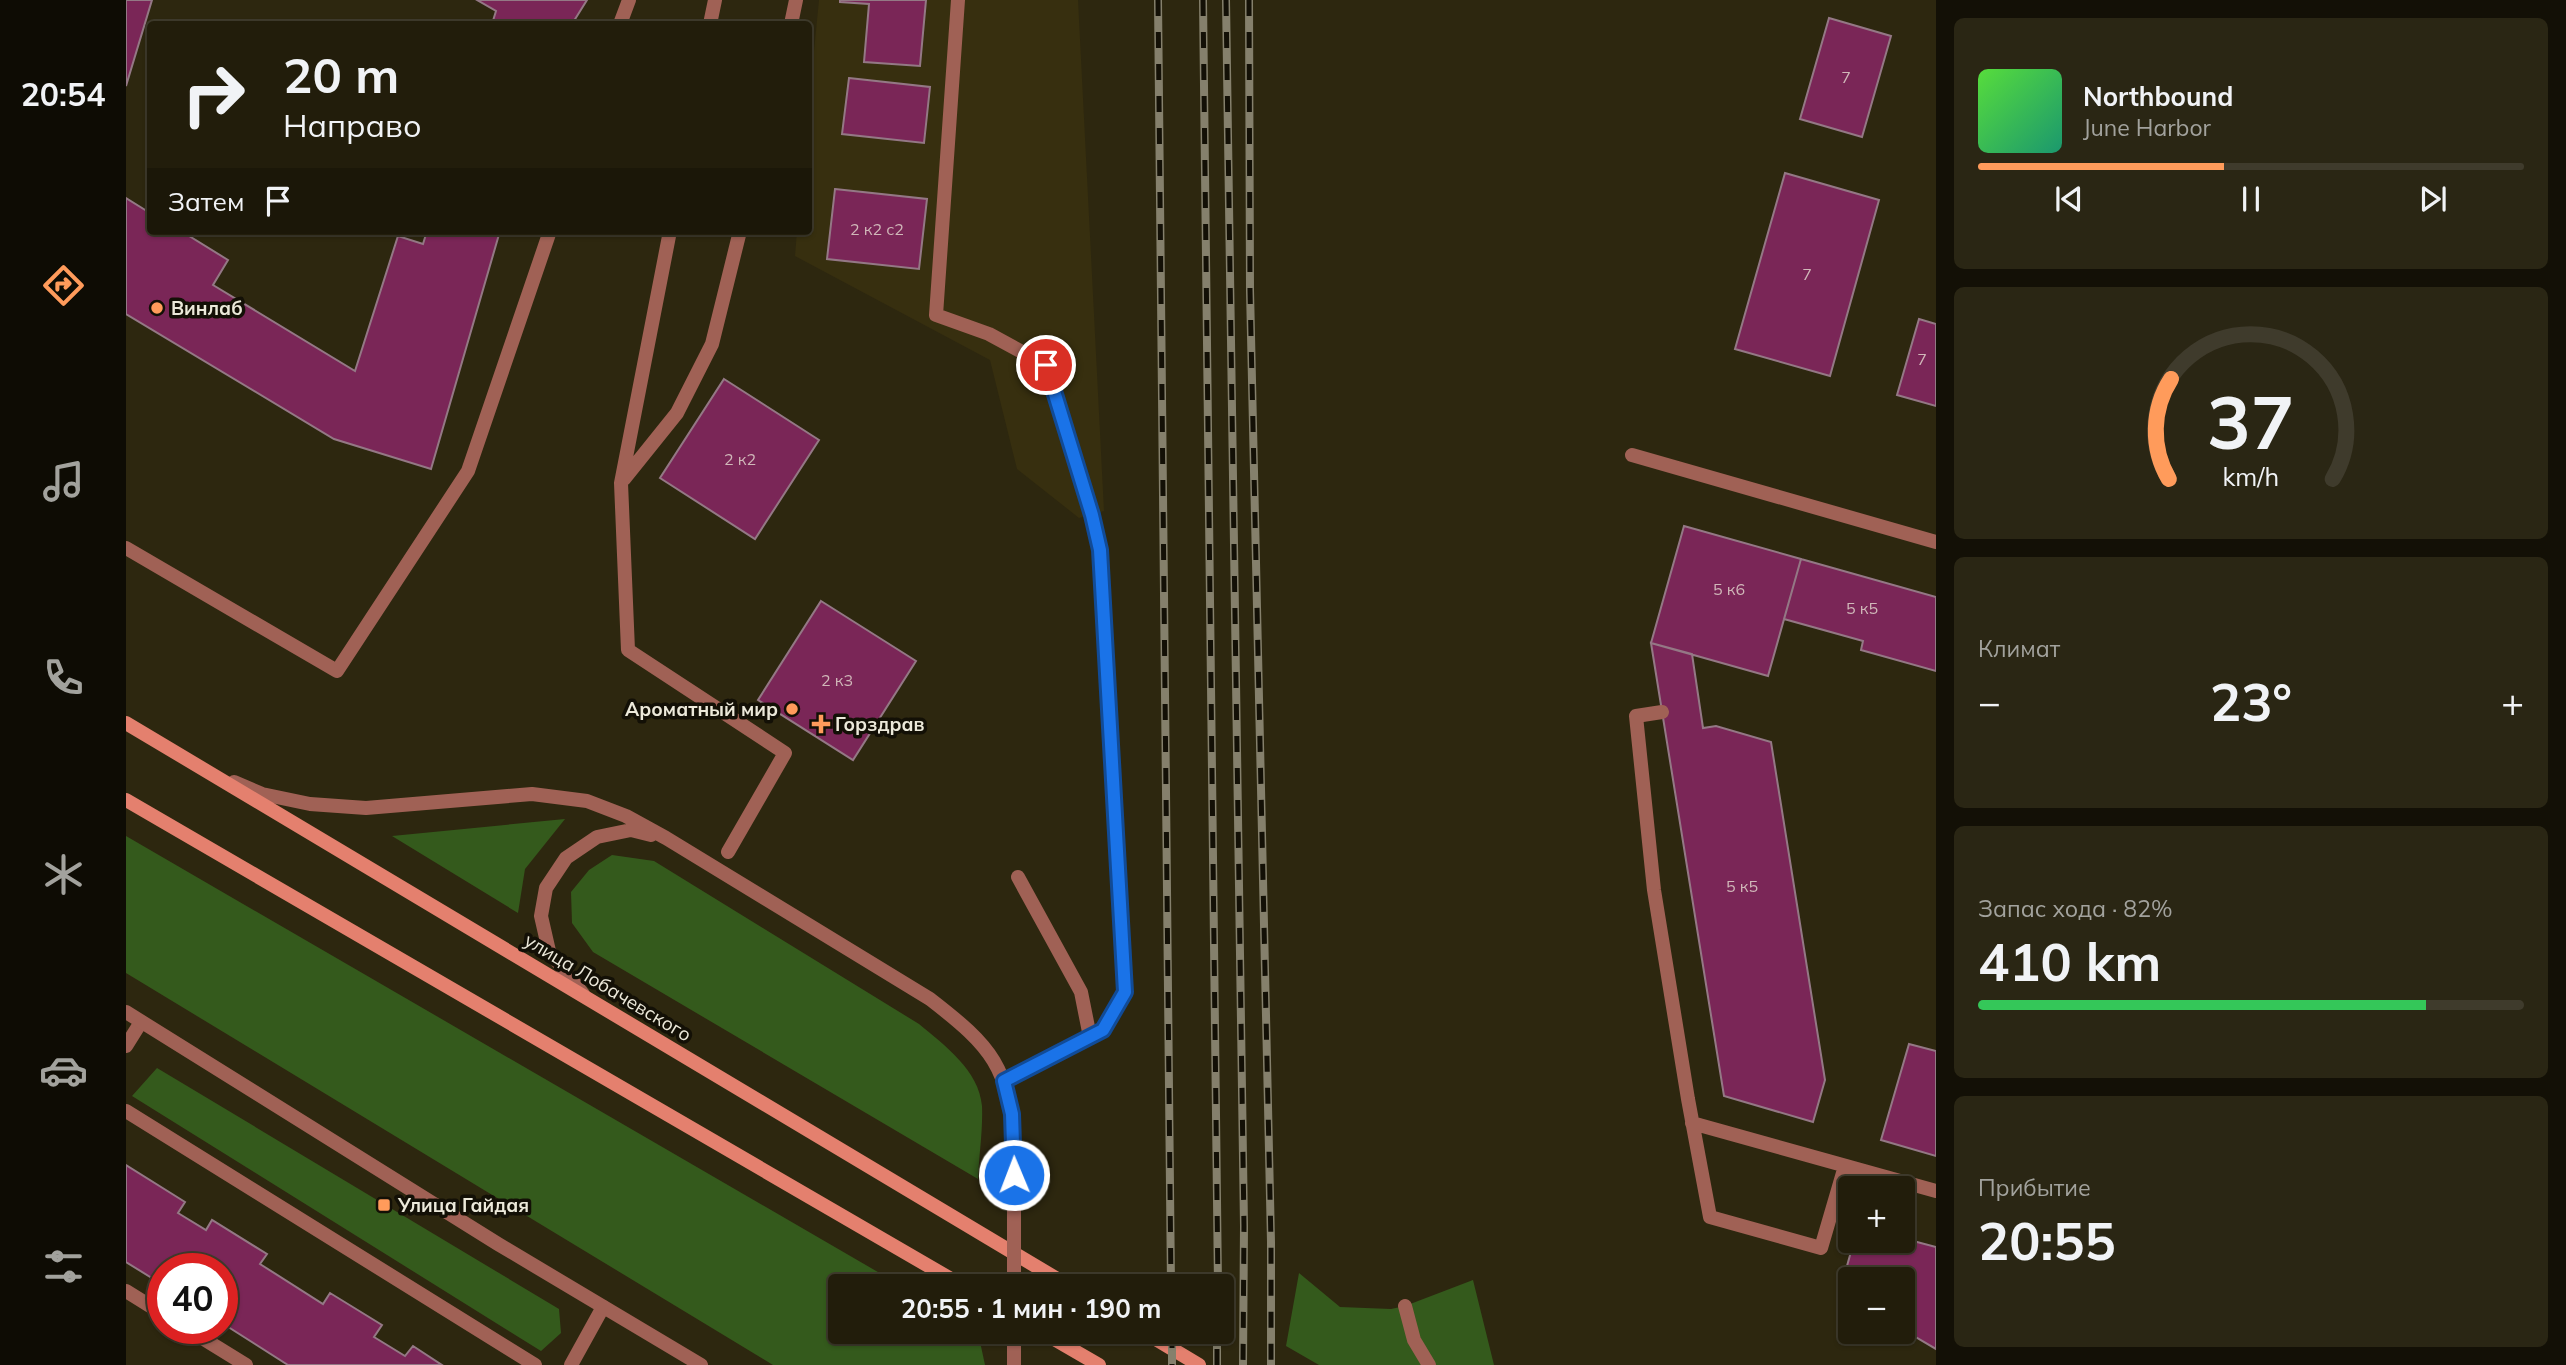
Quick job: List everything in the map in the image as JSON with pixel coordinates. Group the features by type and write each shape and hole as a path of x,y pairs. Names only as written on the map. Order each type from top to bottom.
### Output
{"main road":[{"name":"улица Лобачевского","path":"126,723 1049,1274"},
{"path":"126,800 942,1274"},
{"path":"1063,1344 1099,1365"},
{"path":"1164,1344 1199,1365"}],"street":[{"path":"621,21 629,0"},
{"path":"711,21 715,0"},
{"path":"792,21 796,0"},
{"path":"958,0 936,315 989,334 1046,365 1092,515 1100,550 1125,992 1103,1030 1004,1081"},
{"path":"126,548 337,671 468,471 549,235"},
{"path":"669,235 621,483 628,650 785,753 728,852"},
{"path":"621,483 677,413 712,344 739,235"},
{"path":"1632,455 1936,542"},
{"path":"1662,712 1636,716 1654,891 1710,1217 1821,1248 1844,1166"},
{"path":"213,774 262,794 310,804 355,808 533,794 587,801 626,816 666,838 930,999 968,1028 991,1055 1004,1081 1012,1114 1014,1147 1014,1274"},
{"path":"583,994 549,951 541,916 546,888 566,858 597,837 631,830 666,838"},
{"path":"1018,877 1081,992 1090,1037"},
{"path":"126,1013 476,1230 701,1365"},
{"path":"126,1046 141,1022"},
{"path":"126,1111 535,1365"},
{"path":"1692,1123 1936,1191"},
{"path":"126,1291 147,1304"},
{"path":"1405,1306 1414,1340 1429,1365"},
{"path":"571,1365 603,1307"},
{"path":"212,1344 246,1365"},
{"path":"1014,1344 1014,1365"}],"shaded area":[{"path":"819,0 1078,0 1104,511 1079,518 1017,469 990,360 795,256 797,235 812,235 812,71"}],"green space":[{"path":"565,819 525,869 518,913 392,836"},
{"path":"126,836 881,1274 828,1274 828,1344 980,1344 985,1365 773,1365 126,973"},
{"path":"612,855 654,861 919,1024 939,1041 959,1059 979,1093 982,1115 978,1179 593,952 572,923 571,892 589,870"},
{"path":"157,1068 559,1309 561,1333 541,1351 132,1096"},
{"path":"1299,1273 1340,1307 1391,1309 1473,1280 1494,1365 1319,1365 1286,1346"}],"building":[{"path":"126,0 152,0 126,86"},
{"path":"477,0 587,0 574,21 493,21 496,11"},
{"path":"840,0 926,0 920,66 864,62 869,4"},
{"path":"1829,18 1891,36 1862,137 1800,119"},
{"path":"849,78 930,87 924,143 842,134"},
{"path":"1785,173 1879,200 1830,376 1735,349"},
{"path":"835,189 927,199 919,269 827,259"},
{"path":"126,198 147,211 147,235 187,235 228,260 213,285 355,371 398,236 423,244 426,235 499,235 431,469 334,439 126,314"},
{"path":"1919,319 1936,324 1936,406 1897,395"},
{"path":"1919,319 1936,324 1936,406 1897,395"},
{"path":"724,379 819,440 755,539 660,478"},
{"path":"1684,526 1801,559 1768,676 1651,643"},
{"path":"1801,559 1936,597 1936,671 1861,650 1863,641 1784,619"},
{"path":"821,601 916,661 853,760 758,700"},
{"path":"1651,643 1692,654 1703,728 1716,726 1771,742 1825,1080 1813,1122 1724,1096"},
{"path":"1909,1044 1936,1051 1936,1156 1881,1140"},
{"path":"126,1165 185,1202 178,1213 206,1230 212,1220 267,1254 260,1264 323,1304 330,1293 382,1325 374,1337 405,1356 413,1346 442,1365 288,1365 238,1333 238,1253 147,1253 147,1275 126,1262"},
{"path":"1915,1241 1936,1247 1936,1349 1915,1337 1915,1267 1847,1267 1851,1253 1915,1253"}],"railway":[{"path":"1158,0 1171,1274"},
{"path":"1203,0 1218,1274"},
{"path":"1226,0 1244,1226 1243,1365"},
{"path":"1249,0 1250,290 1271,1242 1271,1365"},
{"path":"1172,1344 1172,1365"},
{"path":"1217,1344 1217,1365"}],"place":[{"name":"Винлаб","path":"157,308"},
{"name":"Ароматный мир","path":"792,709"},
{"name":"Горздрав","path":"821,724"},
{"name":"Улица Гайдая","path":"384,1205"}],"route":[{"path":"1014,1175 1012,1114 1004,1081 1103,1030 1125,992 1100,550 1092,515 1046,365"}]}
